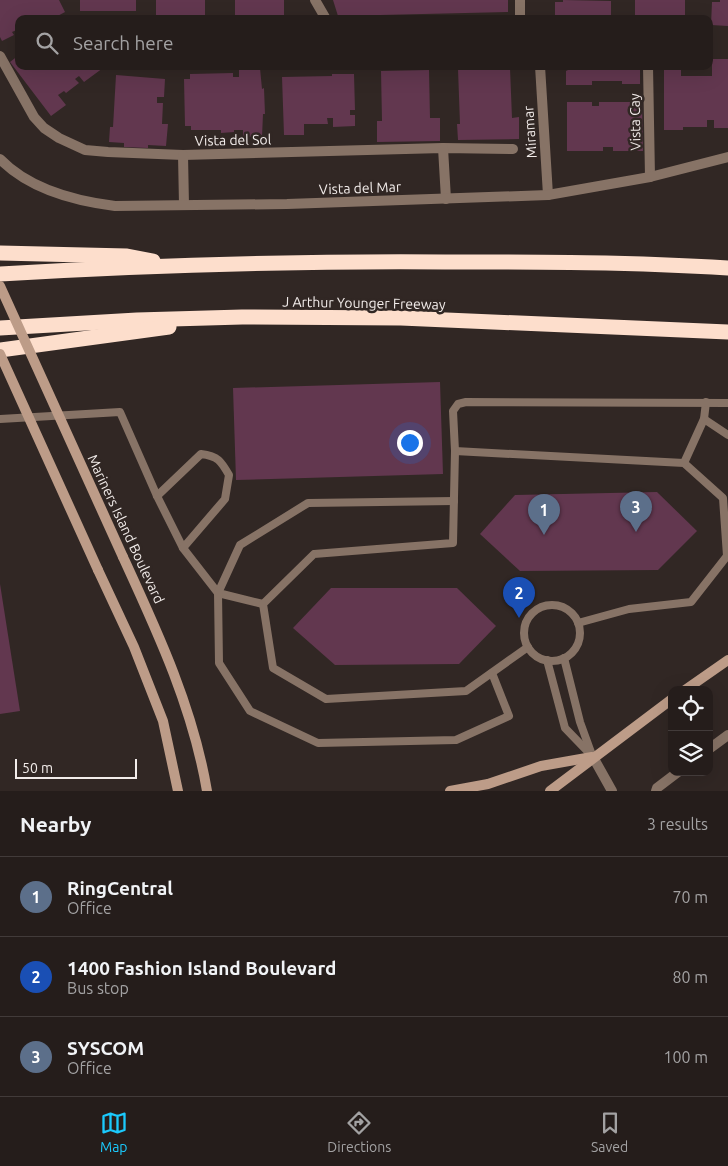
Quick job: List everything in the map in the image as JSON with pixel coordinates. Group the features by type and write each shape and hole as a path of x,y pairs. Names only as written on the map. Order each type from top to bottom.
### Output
{"highway":[{"path":"0,253 127,256 174,265"},
{"path":"0,274 174,265 386,262 672,264 728,268"},
{"path":"0,350 242,318"},
{"name":"J Arthur Younger Freeway","path":"0,328 136,320 401,318 723,331"}],"main road":[{"name":"Mariners Island Boulevard","path":"0,286 160,635 180,686 196,738 207,791"},
{"path":"0,354 134,647 163,721 178,791"},
{"path":"691,686 728,660"},
{"path":"550,791 668,702"},
{"path":"450,791 488,784 541,766 593,757"}],"street":[{"path":"315,0 324,15"},
{"path":"520,0 520,15"},
{"name":"Vista del Sol","path":"0,56 34,117 44,128 85,150 183,155 443,148 513,149"},
{"name":"Miramar","path":"540,70 548,195"},
{"name":"Vista Cay","path":"648,70 650,177"},
{"path":"443,148 446,199"},
{"name":"Vista del Sol","path":"183,155 184,205"},
{"name":"Vista del Mar","path":"0,159 33,183 88,203 115,206 548,195 650,177 728,157"},
{"path":"713,746 728,735"},
{"path":"593,757 612,791"},
{"path":"656,791 657,788 673,776"}],"lane":[{"path":"263,604 314,554 453,543 455,451 453,411 458,404 466,402 728,402"},
{"path":"684,463 704,420 706,402"},
{"path":"0,419 120,412 157,496 183,548 218,594 263,604"},
{"path":"704,420 728,435"},
{"path":"455,451 684,463 723,498 727,556 691,602 629,609 578,623"},
{"path":"157,496 201,454 213,455 229,475 225,499 183,548"},
{"path":"454,501 308,503 240,545 218,594 219,663 250,711 318,743 456,740 509,716 492,672"},
{"path":"263,604 273,668 326,699 466,690 528,647"},
{"path":"549,605 566,609 574,615 578,623 579,641 575,650 560,660 547,660 534,654 528,647 524,629 532,613 540,608 549,605"},
{"path":"564,658 580,722 593,757"},
{"path":"547,660 565,728 593,757"}],"building":[{"path":"0,0 59,0 65,12 59,15 15,15 15,31 12,32 14,35 2,41 0,37"},
{"path":"80,0 136,0 136,11 80,11"},
{"path":"156,0 205,0 205,15 156,15"},
{"path":"235,0 284,0 284,15 235,15"},
{"path":"333,0 508,0 508,12 338,15"},
{"path":"563,0 611,1 611,15 555,15 555,2 563,2"},
{"path":"635,0 685,0 685,15 635,15"},
{"path":"720,0 728,0 728,26 713,25 712,2 720,2"},
{"path":"15,58 15,69 10,62"},
{"path":"713,59 728,59 728,128 714,128 714,120 707,120 707,127 683,127 683,130 664,130 664,70 681,70 681,76 712,76"},
{"path":"16,70 100,70 84,82 79,76 75,79 79,83 66,93 64,91 58,95 66,105 51,116"},
{"path":"239,70 260,70 262,89 264,88 265,114 263,114 262,137 243,137 243,130 221,133 221,130 191,130 191,126 185,126 184,79 190,79 190,74 233,73 233,77 239,77"},
{"path":"429,70 430,118 440,118 440,141 377,142 377,121 382,121 381,71"},
{"path":"458,70 510,70 512,118 519,117 519,139 458,140 457,124 460,124"},
{"path":"640,70 640,84 622,84 622,81 592,81 592,85 566,85 566,71"},
{"path":"332,74 354,74 355,110 350,110 350,115 355,115 355,126 333,127 333,118 327,118 328,124 304,124 304,135 284,135 282,77 332,76"},
{"path":"116,75 165,79 164,97 157,97 157,103 163,103 162,124 168,124 166,146 148,145 148,148 124,147 124,143 109,142 110,127 113,127"},
{"path":"567,102 592,102 592,106 599,106 599,102 642,102 643,151 613,151 613,147 603,147 603,151 567,151"},
{"path":"440,382 443,474 236,480 233,388"},
{"path":"657,492 697,531 658,570 520,571 480,534 515,495"},
{"path":"0,584 20,711 0,714"},
{"path":"331,588 457,588 496,626 459,664 335,665 293,628"}],"place":[{"name":"SYSCOM","path":"636,532"},
{"name":"RingCentral","path":"544,535"},
{"name":"1400 Fashion Island Boulevard","path":"519,618"}]}
